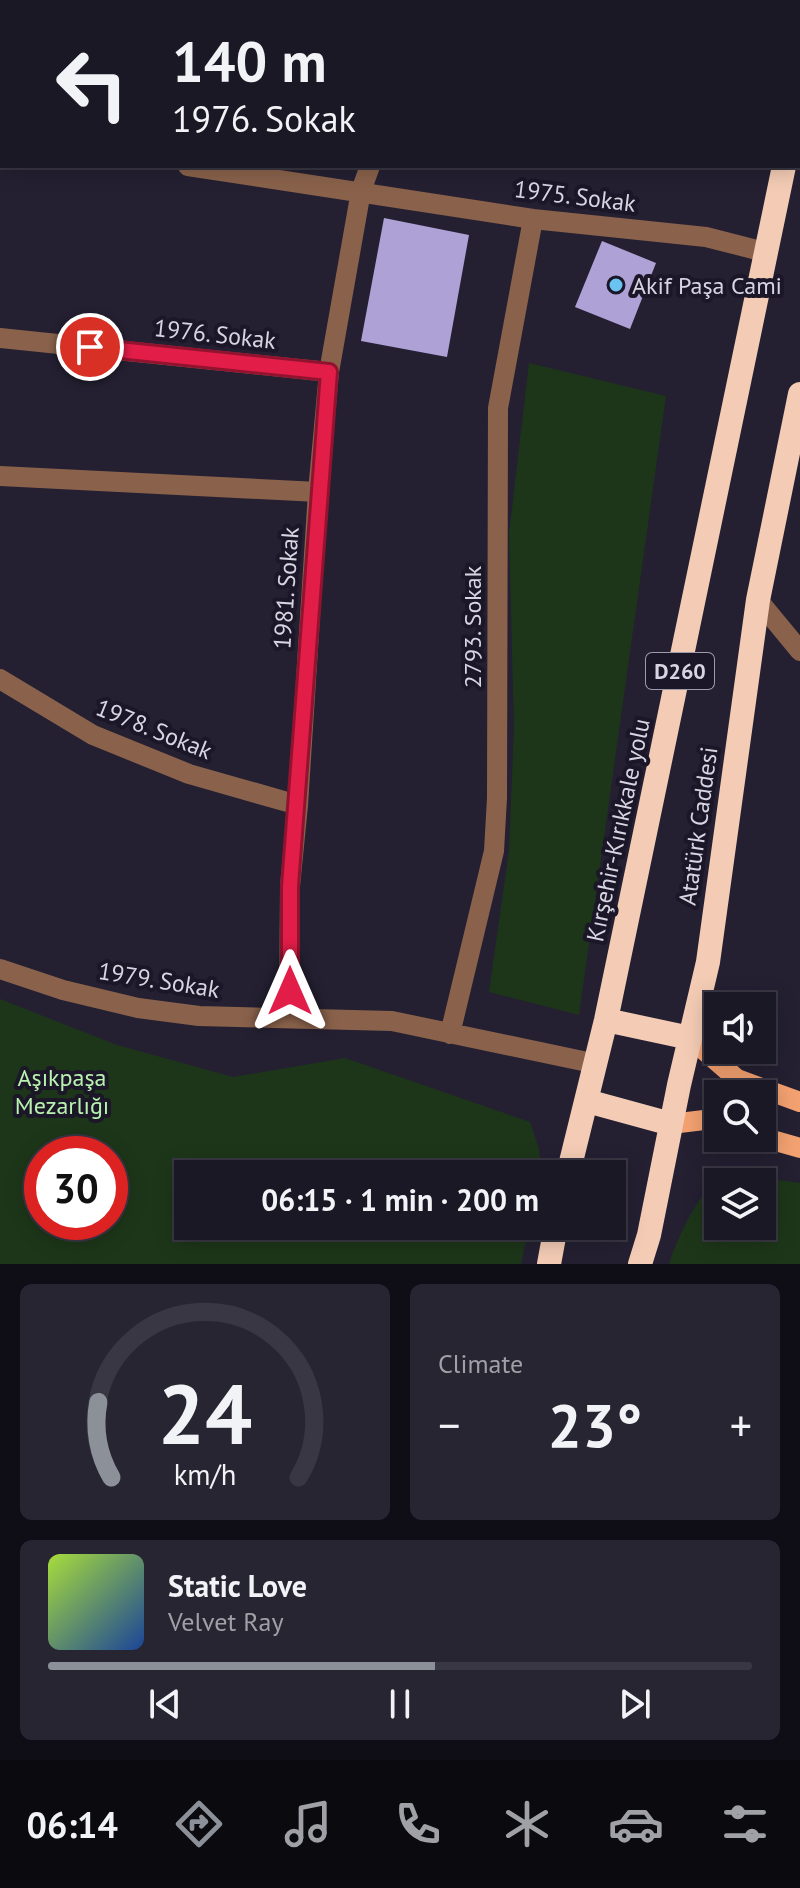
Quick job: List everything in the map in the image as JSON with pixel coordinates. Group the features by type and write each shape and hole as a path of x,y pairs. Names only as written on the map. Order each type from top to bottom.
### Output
{"highway":[{"name":"Kırşehir-Kırıkkale yolu","path":"572,1160 597,1064 784,168"},
{"name":"Atatürk Caddesi","path":"640,1264 649,1235 708,962 758,600 800,394"},
{"path":"606,1020 690,1038"},
{"path":"587,1101 671,1124"},
{"path":"549,1264 553,1240"}],"main road":[{"path":"690,1038 737,1079 800,1102"},
{"path":"671,1124 704,1120"},
{"path":"776,1141 800,1148"}],"street":[{"name":"1975. Sokak","path":"202,168 533,219 706,237 765,252"},
{"name":"1981. Sokak","path":"289,1018 290,886 329,372 361,191 369,168"},
{"name":"2793. Sokak","path":"450,1034 494,851 497,798 498,408 533,219"},
{"name":"1976. Sokak","path":"0,338 329,372"},
{"path":"0,476 318,492"},
{"path":"758,600 800,651"},
{"name":"1978. Sokak","path":"0,679 93,735 189,774 298,805"},
{"name":"1979. Sokak","path":"0,969 63,990 138,1008 199,1016 392,1021 597,1064"}],"green space":[{"path":"529,363 666,396 579,1015 489,992 509,851 514,727 509,534"},
{"name":"Aşıkpaşa Mezarlığı","path":"0,999 117,1045 233,1077 345,1058 530,1122 539,1149 540,1160 174,1160 174,1240 526,1240 521,1264 0,1264"},
{"path":"776,1180 800,1183 800,1264 669,1264 704,1194 704,1240 776,1240"}],"building":[{"path":"384,218 469,235 447,357 361,341"},
{"name":"Akif Paşa Cami","path":"602,241 656,263 630,329 575,307"}],"place":[{"name":"Akif Paşa Cami","path":"616,285"}],"route":[{"path":"90,347 329,372 290,886 290,991"}]}
